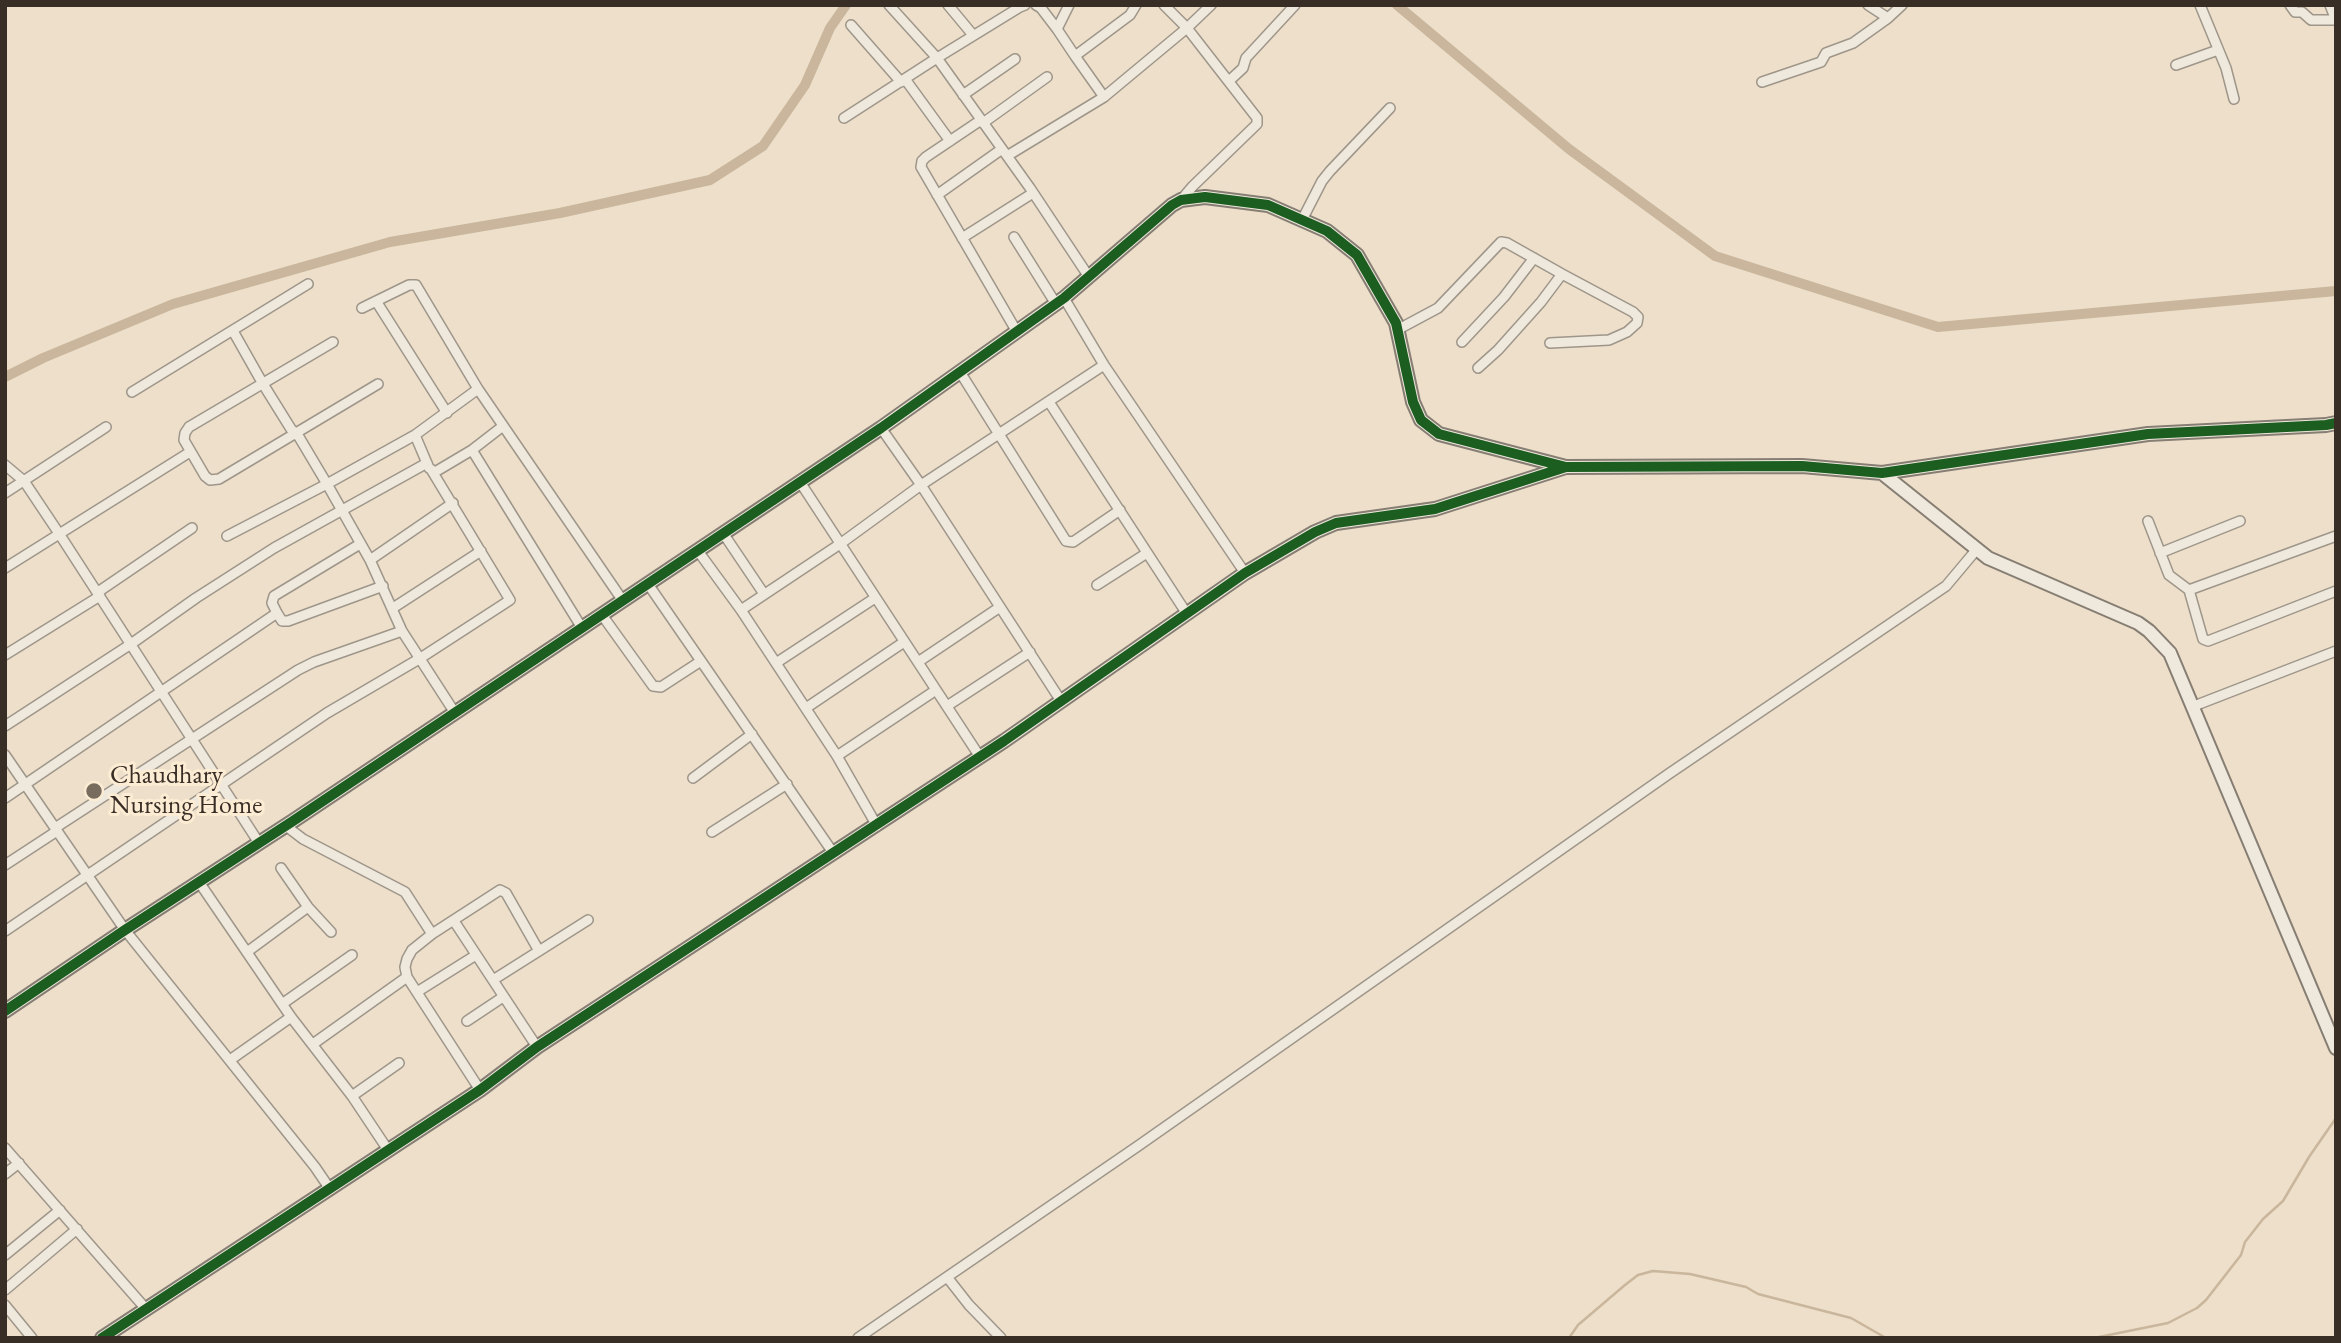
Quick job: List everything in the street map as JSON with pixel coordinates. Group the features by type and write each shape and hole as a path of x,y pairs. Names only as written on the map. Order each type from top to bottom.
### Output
{"street":[{"path":"889,5 937,58 1089,277"},
{"path":"948,5 973,36"},
{"path":"1036,5 1057,29 1104,97"},
{"path":"1057,29 1069,5"},
{"path":"1075,56 1130,15 1136,5"},
{"path":"5,1011 881,428 1060,301 1181,200 1257,124 1257,118 1187,28 1164,5"},
{"path":"937,195 1004,153 1104,97 1211,5"},
{"path":"1229,81 1243,68 1246,58 1295,5"},
{"path":"1868,5 1888,18"},
{"path":"1762,82 1821,62 1826,53 1853,43 1902,5"},
{"path":"2200,5 2234,99"},
{"path":"2290,5 2295,12 2302,12 2311,20 2336,20 2330,5"},
{"path":"844,118 1022,6"},
{"path":"851,25 903,80 950,141"},
{"path":"2176,65 2218,50"},
{"path":"963,95 1015,59"},
{"path":"1017,332 921,164 926,157 1047,77"},
{"path":"1302,220 1330,171 1390,108"},
{"path":"962,238 1033,193"},
{"path":"1181,200 1205,197 1268,205 1327,231 1356,255 1396,323 1413,402 1421,420 1439,434 1566,467 1802,466 1882,473 2148,434 2336,423"},
{"path":"1014,237 1245,573"},
{"path":"1397,330 1438,307 1502,242 1638,317 1637,323 1627,332 1609,340 1550,343"},
{"path":"1462,342 1504,297 1534,258"},
{"path":"1478,368 1541,302 1562,274"},
{"path":"132,392 308,284"},
{"path":"362,308 410,285 416,285 478,389 622,601"},
{"path":"376,302 447,413"},
{"path":"233,331 263,384 327,484 370,560 402,631 455,713"},
{"path":"333,342 189,427 184,440 205,476 214,480 378,384"},
{"path":"741,610 840,544 921,485 1104,365"},
{"path":"960,372 1066,541 1073,542 1120,510"},
{"path":"227,536 415,435 478,389"},
{"path":"1049,402 1187,614"},
{"path":"5,726 241,569 340,510 429,467 439,471 503,426"},
{"path":"5,493 106,427"},
{"path":"881,428 1061,701"},
{"path":"5,930 327,713 419,659 510,600 429,467 415,435"},
{"path":"472,450 582,628"},
{"path":"5,568 190,452"},
{"path":"102,1338 480,1090 537,1047 877,826 1245,573 1315,532 1336,523 1435,509 1566,467"},
{"path":"7,469 24,481 60,534 259,844"},
{"path":"1882,473 1988,558 2138,623 2150,631 2170,653 2336,1048"},
{"path":"800,482 980,757"},
{"path":"370,560 453,503"},
{"path":"2148,522 2169,575 2189,590 2203,639 2208,641 2336,591"},
{"path":"2160,553 2240,522"},
{"path":"5,655 99,594 192,528"},
{"path":"723,533 764,594"},
{"path":"2189,590 2336,536"},
{"path":"360,544 274,596 272,603 277,613 282,621 288,621 383,586"},
{"path":"858,1338 1138,1146 1670,773 1946,586 1977,549"},
{"path":"393,608 481,551"},
{"path":"698,551 806,708 877,826"},
{"path":"1097,585 1147,553"},
{"path":"648,584 834,854"},
{"path":"776,663 875,597"},
{"path":"918,662 1000,607"},
{"path":"5,798 277,613"},
{"path":"602,615 653,686 660,687 701,661"},
{"path":"5,865 191,738 298,670 402,631"},
{"path":"806,708 904,642"},
{"path":"2194,706 2336,651"},
{"path":"947,706 1030,652"},
{"path":"837,756 936,690"},
{"path":"693,778 752,734"},
{"path":"5,755 125,930 330,1189"},
{"path":"712,832 786,784"},
{"path":"286,826 303,839 405,892 432,934"},
{"path":"281,868 331,932"},
{"path":"199,882 291,1017 352,1096 388,1150"},
{"path":"480,1090 407,977 405,967 410,954 432,934 503,890 539,951"},
{"path":"247,952 309,907"},
{"path":"493,980 588,920"},
{"path":"454,921 537,1047"},
{"path":"282,1004 352,955"},
{"path":"417,992 476,955"},
{"path":"313,1044 407,977"},
{"path":"467,1021 503,997"},
{"path":"230,1060 291,1017"},
{"path":"352,1096 399,1063"},
{"path":"5,1148 146,1309"},
{"path":"5,1174 19,1163"},
{"path":"5,1255 60,1210"},
{"path":"5,1290 77,1229"},
{"path":"947,1277 1001,1338"},
{"path":"5,1305 32,1338"}],"waterway":[{"path":"5,377 43,358 173,304 390,242 560,213 710,180 763,146 805,85 830,28 846,5"},
{"path":"1397,5 1569,149 1715,256 1938,327 2336,291"},
{"path":"2094,1338 2168,1323 2197,1308 2206,1300 2241,1255 2245,1242 2263,1219 2283,1201 2336,1118"},
{"path":"1569,1338 1578,1325 1625,1285 1638,1275 1653,1271 1690,1274 1746,1287 1758,1294 1851,1318 1886,1338"}],"cycle path":[{"path":"5,1011 881,428 1064,298 1181,200 1205,197 1268,205 1327,231 1357,255 1396,323 1413,402 1421,420 1439,434 1566,467"},
{"path":"102,1338 480,1090 537,1047 1004,741 1245,573 1315,532 1336,523 1435,509 1566,467 1802,466 1882,473 2148,434 2336,423"}],"place":[{"name":"Chaudhary Nursing Home","path":"94,791"}]}
